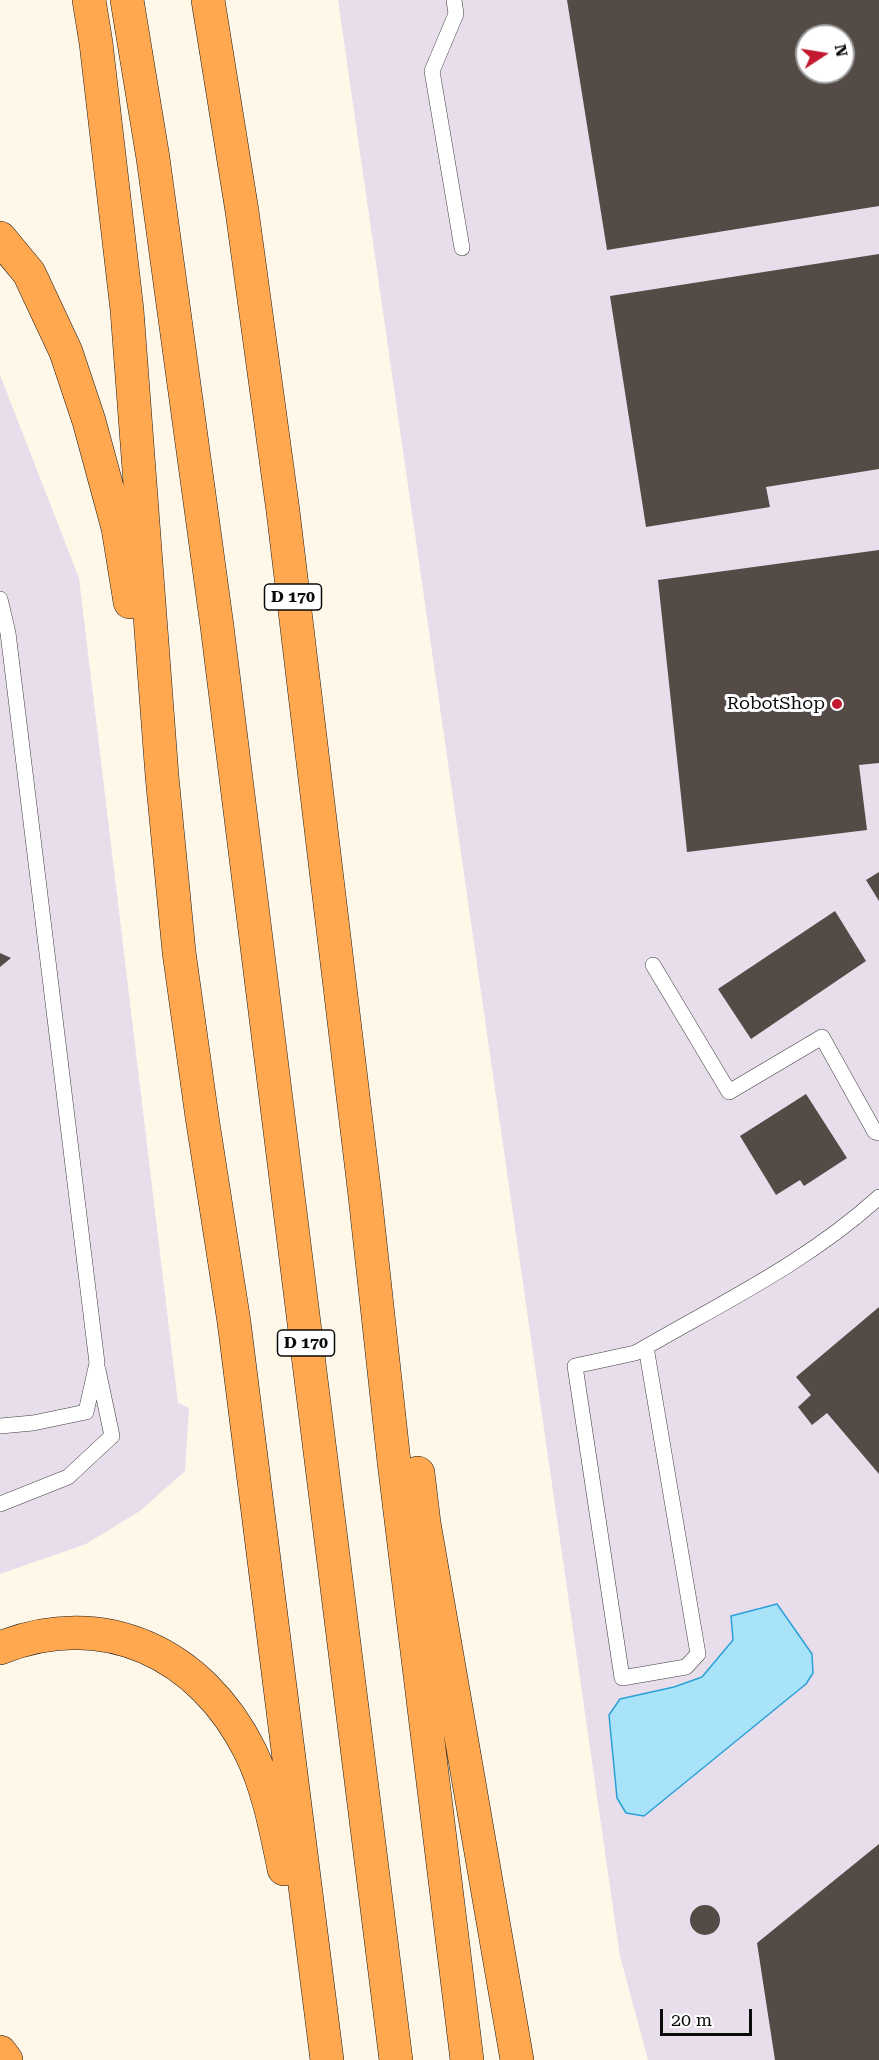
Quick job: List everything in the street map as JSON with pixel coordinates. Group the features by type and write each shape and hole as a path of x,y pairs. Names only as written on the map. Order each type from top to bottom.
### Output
{"highway":[{"path":"89,0 98,55 128,310 162,776 179,952 234,1322 327,2060"},
{"name":"D 170","path":"127,0 153,158 218,626 396,2060"},
{"name":"D 170","path":"208,0 242,210 281,500 398,1497 467,2060"},
{"path":"0,238 29,273 66,352 89,421 118,528 139,660 162,776"},
{"path":"364,1196 396,1304 424,1523 517,2060"},
{"path":"0,1648 23,1638 68,1632 99,1634 130,1641 163,1654 190,1673 211,1692 234,1723 251,1753 267,1797 297,1926 318,1984"},
{"path":"0,2052 6,2060"}],"lane":[{"path":"454,0 456,14 432,71 462,248"},
{"path":"0,599 8,633 97,1363 112,1436 68,1477 0,1504"},
{"path":"653,965 729,1092 822,1037 875,1132 879,1133"},
{"path":"646,1347 698,1654 686,1668 622,1678 575,1366 635,1353 646,1347 789,1266 850,1223 879,1197"},
{"path":"0,1426 33,1423 86,1412 97,1363"}],"shaded area":[{"path":"338,0 879,0 879,2060 648,2060 620,1956"},
{"path":"0,375 79,578 178,1403 189,1408 185,1471 140,1511 86,1544 0,1574"}],"water":[{"path":"777,1604 812,1654 813,1673 806,1684 644,1816 626,1813 617,1798 609,1715 620,1699 674,1687 702,1677 733,1640 731,1616"}],"building":[{"path":"567,0 879,0 879,206 607,250"},
{"path":"879,254 879,469 766,487 770,507 646,527 610,296"},
{"path":"879,550 879,763 859,765 867,830 687,852 658,580"},
{"path":"879,872 879,901 866,880"},
{"path":"835,911 866,961 751,1039 718,989"},
{"path":"0,953 11,958 0,967"},
{"path":"806,1094 847,1158 804,1186 800,1180 776,1195 740,1136"},
{"path":"879,1307 879,1474 827,1413 812,1425 798,1407 811,1395 796,1377"},
{"path":"879,1844 879,2060 775,2060 757,1943"},
{"path":"705,1905 716,1909 720,1920 716,1931 705,1935 694,1931 690,1920 694,1909"}],"place":[{"name":"RobotShop","path":"837,704"}]}
